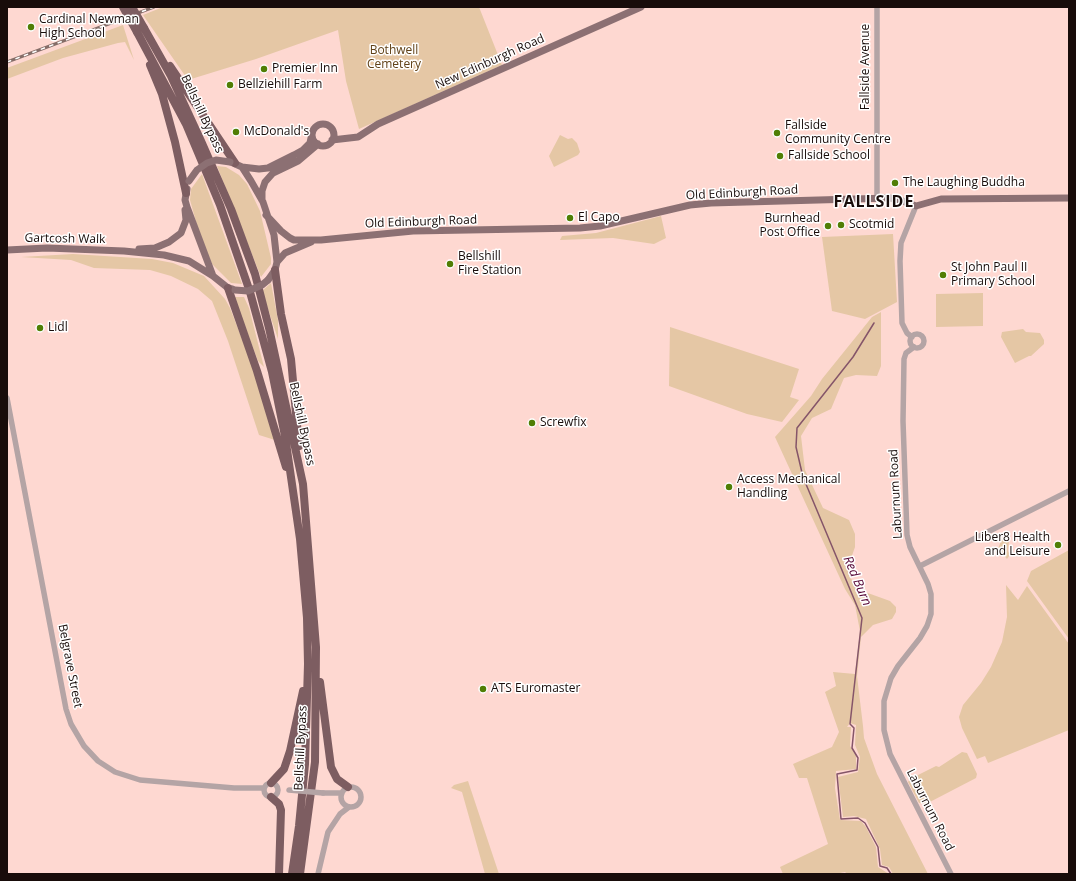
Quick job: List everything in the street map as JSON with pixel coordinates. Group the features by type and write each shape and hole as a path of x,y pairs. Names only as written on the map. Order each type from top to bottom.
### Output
{"highway":[{"name":"Bellshill Bypass","path":"123,7 142,30 171,76 202,141 231,209 255,274 270,328 302,484 316,647 315,762 300,874"},
{"name":"Bellshill Bypass","path":"132,7 186,124 220,205 250,292 272,372 286,436 300,539 307,618 308,664 305,764 299,826 292,874"},
{"path":"142,30 236,164"},
{"path":"142,30 175,142 186,196"},
{"path":"276,270 281,314 291,359 302,484"},
{"path":"231,289 294,493"},
{"path":"316,647 331,767 337,779 348,787"},
{"path":"271,783 284,769 290,751 308,664"},
{"path":"271,797 279,804 281,810 279,874"},
{"path":"306,874 307,826"}],"main road":[{"name":"New Edinburgh Road","path":"262,202 262,191 265,182 273,173 298,161 318,144 326,145 332,140 358,137 378,124 641,7"},
{"path":"236,164 259,169 268,168 303,150 310,143 314,128 320,124 327,125 348,138"},
{"path":"332,129 334,134 332,140"},
{"path":"312,133 313,140 318,144"},
{"name":"Gartcosh Walk","path":"124,251 155,248 169,242 181,232 186,220 186,196 189,181 197,170 207,163 216,160 236,164"},
{"path":"231,289 248,290 262,285 276,270 277,262 274,235 262,202 236,164"},
{"path":"186,196 213,276"},
{"path":"916,206 941,198 1069,198"},
{"name":"Old Edinburgh Road","path":"266,215 281,231 294,240 321,240 412,231 580,228 600,226 690,206 711,204 877,199 900,200 916,206"},
{"name":"Old Edinburgh Road","path":"277,262 285,253 292,249 321,240"},
{"name":"Gartcosh Walk","path":"7,250 47,248 124,251 164,255 189,261 231,289"}],"street":[{"name":"Fallside Avenue","path":"877,7 877,199"},
{"name":"Laburnum Road","path":"912,337 907,333 902,323 900,261 901,243 916,206"},
{"name":"Laburnum Road","path":"912,337 918,335 923,340 920,347 914,347 906,352 904,359 905,497 907,535 910,547 920,566 931,594 930,614 927,626 920,638 898,666 891,678 884,701 884,730 890,754 951,874"},
{"name":"Laburnum Road","path":"912,337 910,342 914,347"},
{"name":"Belgrave Street","path":"7,398 66,708 71,724 84,746 98,761 115,772 140,780 234,788 264,788"},
{"path":"920,566 1069,491"},
{"path":"271,783 277,786 278,790 275,796 271,797 266,794 264,788 267,784 271,783"},
{"path":"318,874 328,832 340,814 349,807 356,806 359,803 361,796 356,788 348,787 342,793 342,801 349,807"},
{"path":"278,790 342,793"}],"green space":[{"name":"Bothwell Cemetery","path":"163,7 479,7 502,65 359,129 346,81 338,30 256,59 188,80 143,15"},
{"path":"123,25 134,60 125,42 118,43 63,58 7,79 7,68"},
{"path":"560,135 568,139 572,138 577,143 580,152 578,155 554,167 549,156"},
{"path":"217,166 226,167 239,175 247,184 260,211 271,258 271,264 261,277"},
{"path":"202,174 242,284 231,283 212,264 200,236 190,200 191,189"},
{"path":"661,216 666,238 654,244 613,238 560,240 562,236 596,233"},
{"path":"893,234 897,302 865,319 832,311 822,237"},
{"path":"73,254 152,259 173,263 204,276 225,299 230,308 254,370 275,440 259,435 228,341 212,301 198,289 171,276 150,270 94,268 71,260 21,257"},
{"path":"271,283 278,320 278,339 262,291"},
{"path":"983,293 983,326 936,327 936,294"},
{"path":"234,297 244,297 249,308 264,367 258,361"},
{"path":"881,312 881,366 877,376 856,375 844,378 831,409 812,418 801,436 805,470 823,508 849,520 855,534 855,547 848,567 850,578 865,592 890,601 896,607 896,612 892,619 873,625 861,637 857,676 864,738 877,774 928,874 893,874 889,867 882,865 880,849 866,819 854,816 843,817 838,777 858,772 860,757 855,745 856,725 850,723 847,727 851,727 850,746 856,754 856,769 836,771 835,788 840,820 861,821 866,827 876,847 878,867 889,874 847,874 845,872 835,874 783,874 780,867 828,844 807,778 799,778 793,764 832,747 839,732 825,692 836,686 833,672 855,674 860,631 855,605 845,589 775,437 811,396 822,379 872,317"},
{"path":"670,327 799,369 790,397 799,400 782,422 747,414 669,386"},
{"path":"1023,329 1026,332 1040,333 1044,340 1044,344 1031,356 1015,363 1001,337 1002,332"},
{"path":"1006,537 1009,541 1008,551 1010,555 1007,559 998,549 1002,538"},
{"path":"1069,550 1069,639 1027,581 1031,571"},
{"path":"1006,585 1018,600 1027,586 1069,644 1069,730 988,763 985,756 977,759 962,728 959,717 963,705 981,683 991,667 1002,642 1007,617"},
{"path":"962,752 967,753 977,774 976,778 926,804 919,803 908,782 910,779 936,766 939,767"},
{"path":"468,781 499,874 485,874 462,792 451,788 454,785"}],"waterway":[{"name":"Red Burn","path":"874,323 853,357 797,428 796,447 803,477 862,618 850,724 854,728 852,748 858,758 857,770 837,774 841,819 858,818 865,823 878,847 880,866 887,868 891,874"}],"railway":[{"path":"7,62 154,7"}],"place":[{"name":"Cardinal Newman High School","path":"31,27"},
{"name":"Premier Inn","path":"264,69"},
{"name":"Bellziehill Farm","path":"230,85"},
{"name":"McDonald's","path":"236,132"},
{"name":"Fallside Community Centre","path":"777,133"},
{"name":"Fallside School","path":"780,156"},
{"name":"The Laughing Buddha","path":"895,183"},
{"name":"El Capo","path":"570,218"},
{"name":"Scotmid","path":"841,225"},
{"name":"Burnhead Post Office","path":"828,226"},
{"name":"Bellshill Fire Station","path":"450,264"},
{"name":"St John Paul II Primary School","path":"943,275"},
{"name":"Lidl","path":"40,328"},
{"name":"Screwfix","path":"532,423"},
{"name":"Access Mechanical Handling","path":"729,487"},
{"name":"Liber8 Health and Leisure","path":"1058,545"},
{"name":"ATS Euromaster","path":"483,689"}],"district":[{"name":"FALLSIDE","path":"874,202"}]}
